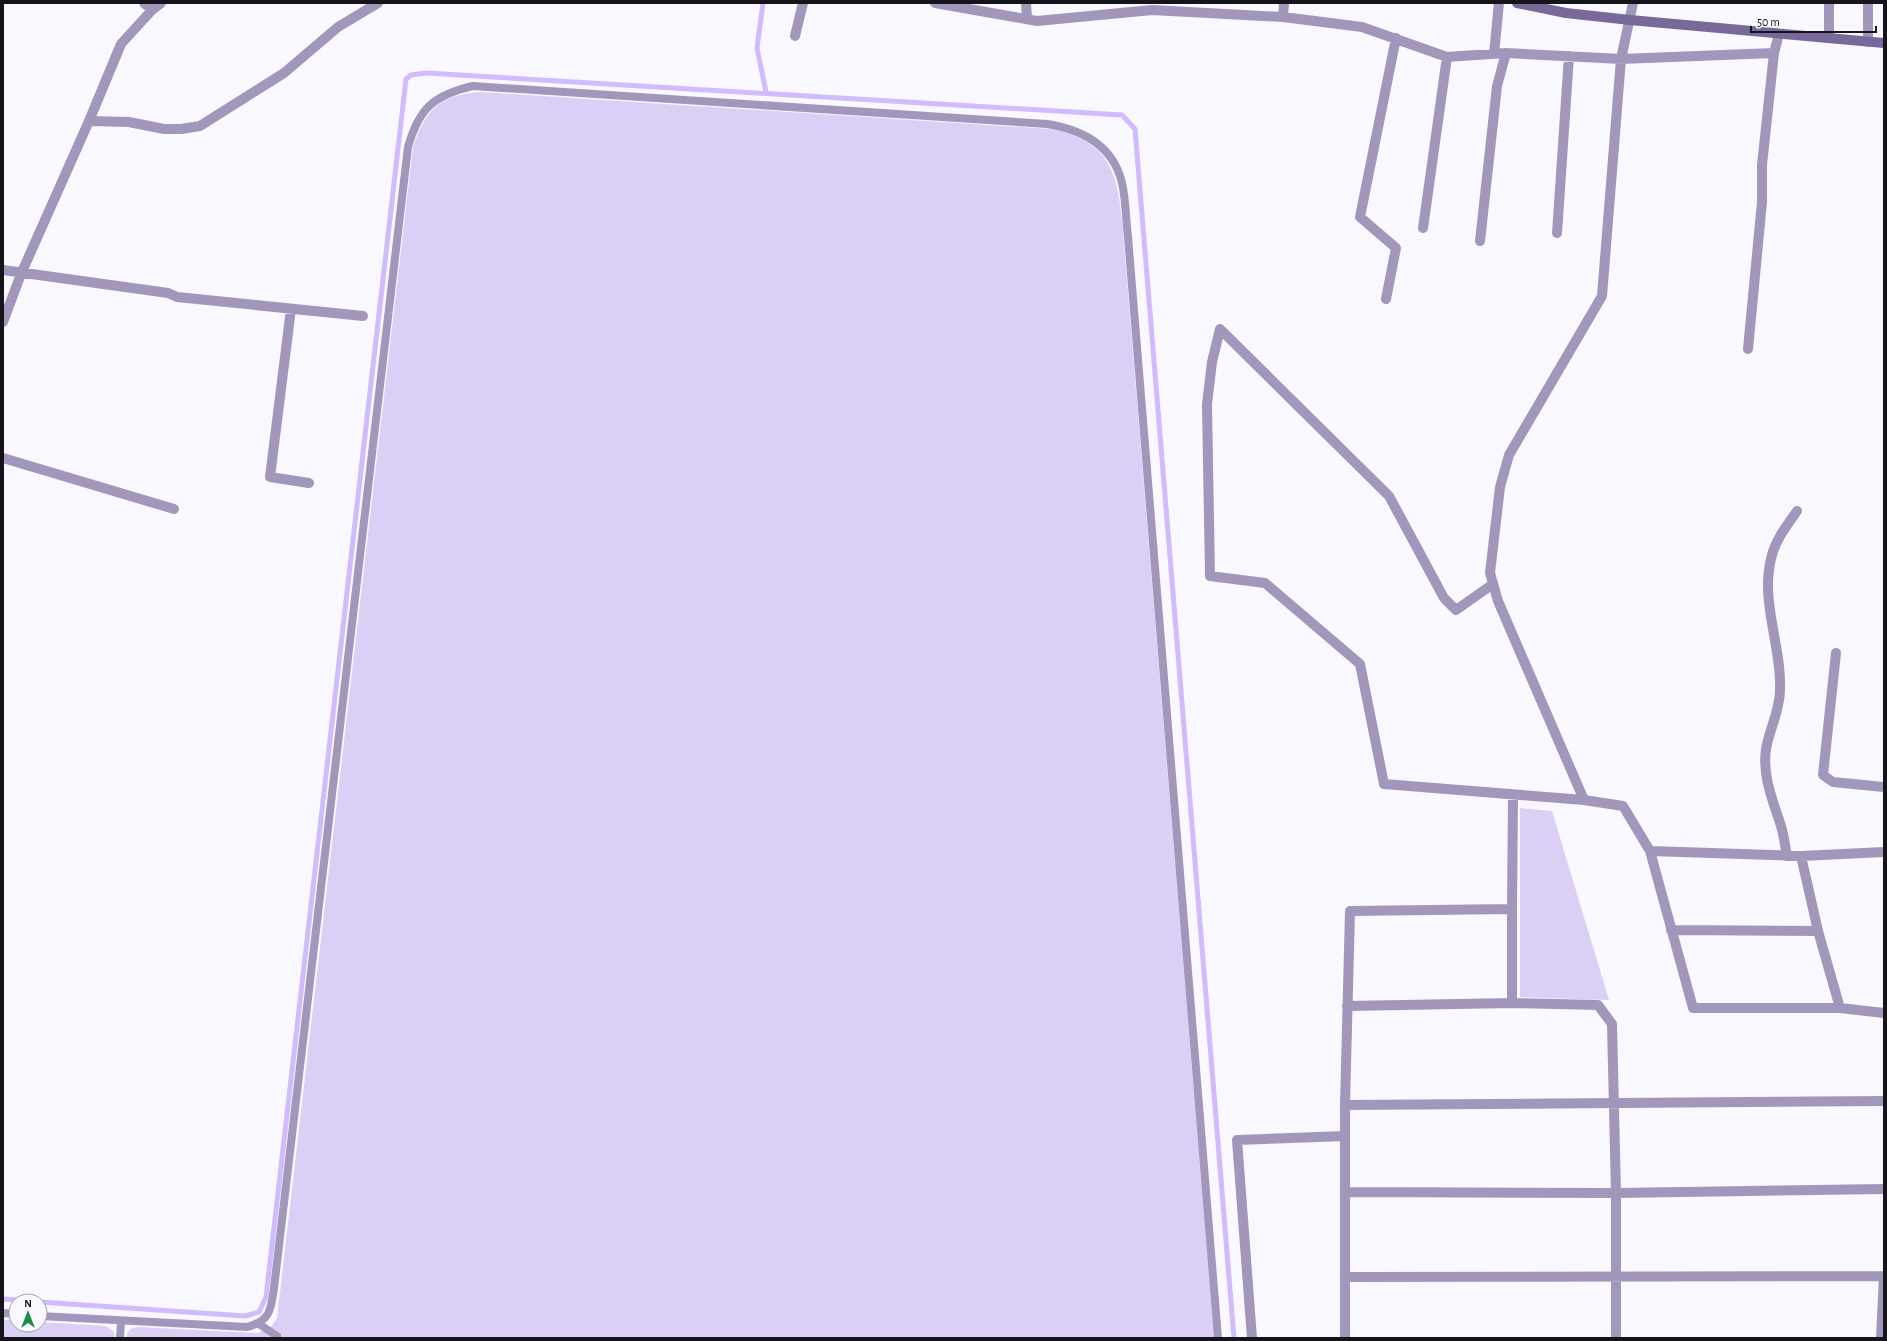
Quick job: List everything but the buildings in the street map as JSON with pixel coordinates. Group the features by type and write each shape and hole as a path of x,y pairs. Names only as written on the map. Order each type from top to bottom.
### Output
{"street":[{"path":"3,322 21,274 89,121 121,44 148,6 161,3"},
{"path":"89,121 129,122 164,129 181,129 200,126 284,73 338,27 378,3"},
{"path":"794,36 803,3"},
{"path":"935,3 1044,21 1152,10 1283,17 1362,27 1447,56 1506,53 1621,59 1774,53"},
{"path":"1026,3 1026,19"},
{"path":"1283,17 1284,3"},
{"path":"1494,54 1499,3"},
{"path":"1517,3 1566,13 1630,20 1884,43"},
{"path":"1584,800 1498,602 1490,573 1500,487 1509,455 1602,296 1621,59 1633,3"},
{"path":"1829,3 1829,38"},
{"path":"1868,3 1868,42"},
{"path":"1748,349 1762,202 1762,165 1774,53 1779,34"},
{"path":"1386,299 1396,248 1360,217 1396,38"},
{"path":"1480,241 1497,86 1506,53"},
{"path":"1424,228 1447,56"},
{"path":"1557,233 1569,56"},
{"path":"3,270 21,274 86,281 168,293 177,297 363,316"},
{"path":"291,309 270,477 309,483"},
{"path":"1493,584 1456,610 1444,598 1389,496 1220,329 1212,362 1207,404 1210,576 1265,583 1360,664 1384,784 1584,800 1623,806 1650,851 1693,1008 1840,1008 1884,1013"},
{"path":"3,458 174,509"},
{"path":"1787,856 1781,828 1768,786 1766,768 1766,749 1780,692 1780,665 1767,578 1772,554 1779,539 1797,511"},
{"path":"1836,653 1823,775 1833,782 1884,788"},
{"path":"1512,1003 1513,795"},
{"path":"1650,851 1787,856 1884,852"},
{"path":"1800,856 1818,931 1840,1008"},
{"path":"1345,1338 1345,1105 1350,911 1512,909"},
{"path":"1671,930 1818,931"},
{"path":"1347,1006 1512,1003 1598,1005 1612,1024 1616,1193 1616,1338"},
{"path":"1345,1105 1614,1105 1884,1102"},
{"path":"1252,1338 1237,1140 1345,1136"},
{"path":"1346,1192 1616,1193 1884,1189"},
{"path":"1346,1277 1884,1276 1881,1338"}],"lane":[{"path":"48,1316 247,1327 258,1324 268,1315 274,1288 408,147 414,127 420,115 451,91 473,86 1047,124 1068,127 1086,136 1104,149 1115,164 1123,187 1129,245 1218,1338"},
{"path":"120,1338 121,1321"},
{"path":"258,1324 277,1336"}],"shaded area":[{"path":"480,92 1050,129 1084,140 1096,148 1105,158 1112,170 1116,184 1122,219 1214,1338 126,1338 130,1330 139,1327 258,1333 271,1327 277,1318 413,147 423,123 436,106 454,97"},
{"path":"1520,808 1552,811 1609,1000 1520,997"},
{"path":"3,1320 8,1320 8,1333 48,1333 48,1322 106,1326 114,1332 115,1338 3,1338"}],"waterway":[{"path":"763,3 757,48 766,92"},
{"path":"48,1303 245,1316 259,1312 266,1297 406,79 411,75 426,73 1122,115 1135,129 1234,1338"},
{"path":"3,1299 8,1299"}]}
